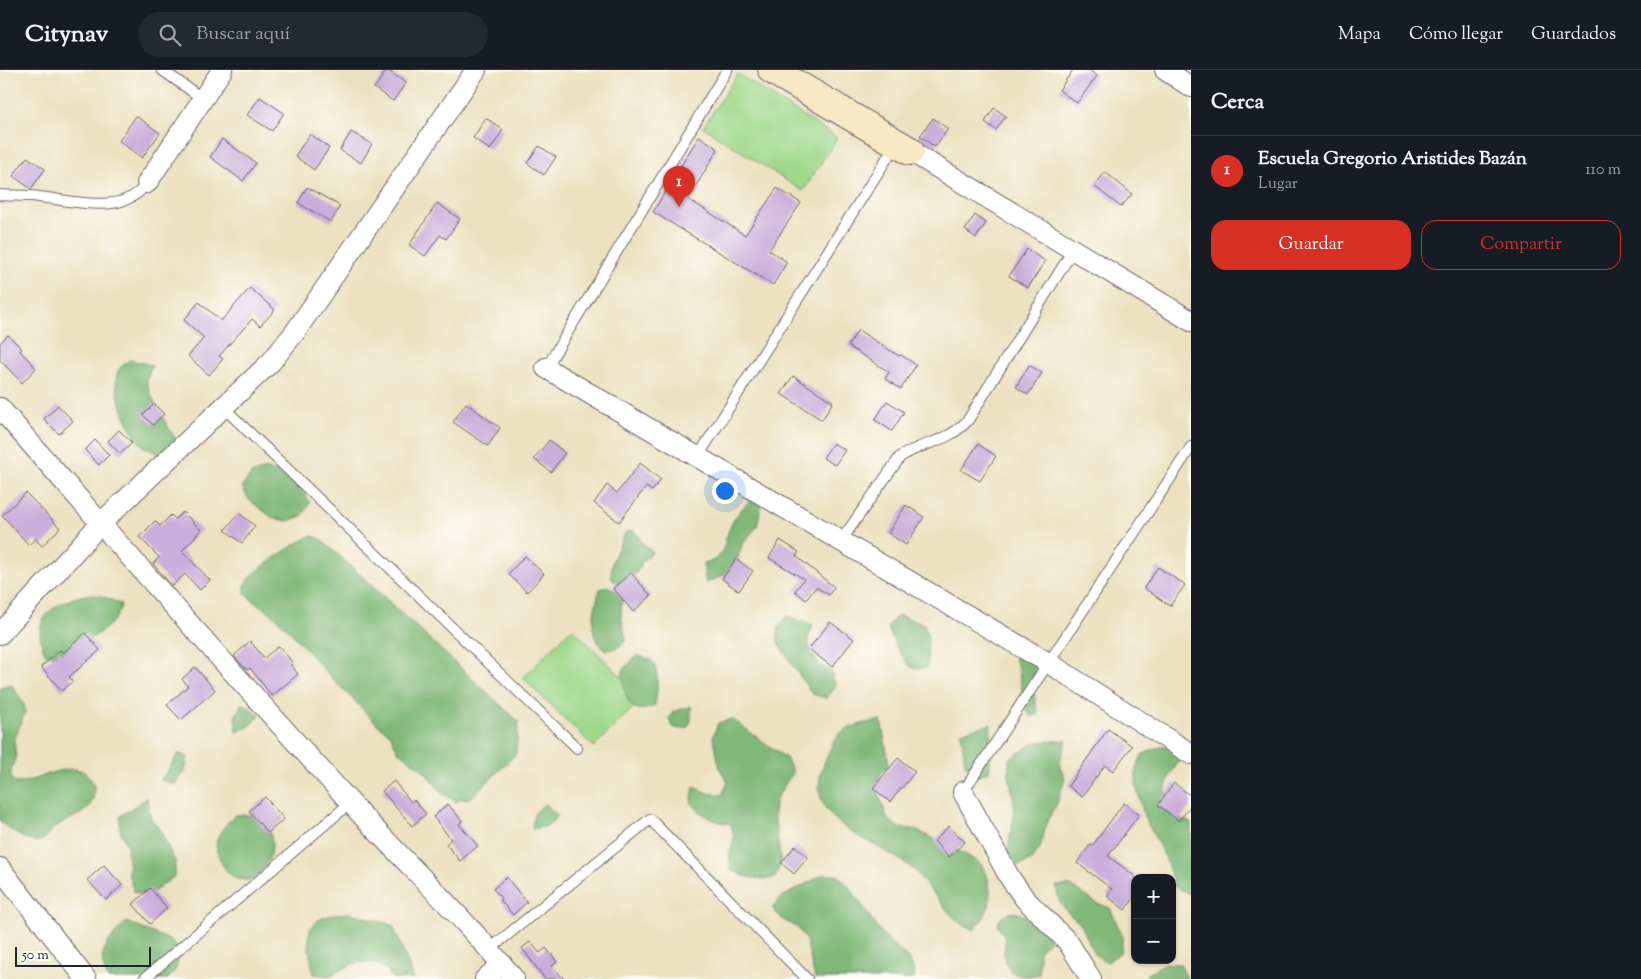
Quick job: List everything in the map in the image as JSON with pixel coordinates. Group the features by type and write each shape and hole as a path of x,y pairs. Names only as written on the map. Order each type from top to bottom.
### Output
{"street":[{"path":"147,183 222,70"},
{"path":"0,634 100,524 271,362 295,332 476,70"},
{"path":"772,70 1191,321"},
{"path":"1166,70 1191,87"},
{"path":"546,368 1048,664 1191,754"},
{"path":"0,408 100,524 350,802 502,964 485,979"},
{"path":"963,792 1010,878 1025,899 1068,942 1091,979"},
{"path":"3,877 86,979"}],"lane":[{"path":"162,70 203,99"},
{"path":"546,368 727,70"},
{"path":"698,458 903,147"},
{"path":"0,195 36,196 102,204 130,198 143,189 147,183"},
{"path":"840,542 900,457 912,448 959,431 968,420 1073,250"},
{"path":"224,408 577,748"},
{"path":"963,792 1191,447"},
{"path":"144,979 350,802"},
{"path":"502,964 650,819 807,979"}],"green space":[{"path":"738,74 837,138 803,191 703,127"},
{"path":"130,360 152,365 147,381 148,387 173,435 182,448 169,457 151,451 141,444 122,409 116,378 118,371"},
{"path":"265,469 282,474 297,484 310,503 302,516 287,521 273,518 249,500 242,487 251,474"},
{"path":"753,499 760,499 761,507 757,526 742,545 735,568 706,583 703,563 710,562 719,556 733,521"},
{"path":"632,530 638,535 641,542 653,552 642,561 640,568 631,579 617,583 611,578 612,562 625,533"},
{"path":"312,536 319,538 343,559 519,722 515,755 474,795 467,799 459,799 457,802 443,794 423,770 398,751 390,734 376,723 329,675 283,624 245,593 245,585 248,580 264,565"},
{"path":"607,586 622,594 621,617 626,639 617,648 605,650 596,639 593,620 600,589"},
{"path":"90,594 105,597 121,604 118,614 112,622 95,636 54,655 46,655 41,642 40,631 43,621 57,606"},
{"path":"898,615 924,624 928,638 927,668 912,668 898,649 888,627"},
{"path":"787,616 813,625 808,638 810,652 820,665 832,673 836,687 826,698 812,694 778,643 778,628"},
{"path":"572,628 643,698 594,747 523,678"},
{"path":"1020,654 1040,659 1034,693 1038,715 1030,716 1026,709 1019,672 1014,659"},
{"path":"637,655 652,661 656,670 655,705 646,709 639,709 633,706 629,701 624,686 623,670"},
{"path":"11,684 24,704 25,712 14,741 16,756 11,771 11,778 16,783 24,782 72,769 86,773 94,787 93,798 87,809 59,824 40,841 32,841 22,837 0,822 0,687"},
{"path":"242,703 260,715 250,726 237,732 235,717"},
{"path":"691,706 691,721 687,728 672,727 669,719 673,712"},
{"path":"732,719 786,758 793,772 776,799 774,813 781,863 775,878 752,878 730,869 730,853 734,838 731,824 708,818 691,802 694,787 708,793 722,795 728,782 720,769 713,737 718,723"},
{"path":"881,720 889,764 880,775 877,790 887,818 899,828 914,829 981,864 988,878 990,891 989,906 983,919 974,930 952,916 913,869 844,827 830,814 821,799 819,781 826,759 836,738 851,727"},
{"path":"991,724 989,771 975,777 965,764 961,732"},
{"path":"1067,740 1059,764 1065,778 1056,806 1048,819 1040,848 1032,860 1018,866 1007,855 1015,809 1009,775 1009,759 1037,742"},
{"path":"1171,745 1182,758 1167,783 1165,797 1166,813 1191,823 1190,894 1176,887 1176,874 1171,874 1165,857 1144,816 1136,785 1136,769 1142,755 1156,748"},
{"path":"179,753 188,758 185,772 175,784 161,780"},
{"path":"147,798 151,818 161,832 175,861 175,876 149,895 134,892 129,877 127,845 120,831 120,816"},
{"path":"545,803 558,816 547,826 532,829 534,814"},
{"path":"235,815 254,815 265,825 270,833 272,848 270,855 263,869 253,880 237,879 224,868 218,856 217,840 227,823"},
{"path":"822,875 838,875 845,882 881,932 907,958 913,970 914,979 815,979 806,940 797,927 783,920 772,908 782,897"},
{"path":"1056,886 1071,886 1096,903 1110,908 1123,937 1120,953 1107,962 1094,954 1081,924 1069,914 1059,901"},
{"path":"1014,912 1035,923 1050,940 1039,951 1039,974 1021,976 1011,972 1005,962 1005,939 997,925 1000,919"},
{"path":"350,913 393,925 414,979 393,979 386,968 372,963 357,962 329,976 314,974 309,949 310,930 322,918"},
{"path":"126,922 172,941 180,953 176,969 168,979 108,979 104,969 103,954 109,941"},
{"path":"1163,964 1180,964 1187,979 1146,979 1147,974"}],"building":[{"path":"387,70 406,83 393,101 374,88"},
{"path":"1073,70 1089,70 1097,76 1077,103 1059,90"},
{"path":"260,97 284,113 272,131 247,115"},
{"path":"994,108 1006,116 996,130 985,122"},
{"path":"136,116 160,133 142,158 119,141"},
{"path":"486,118 503,130 490,150 473,138"},
{"path":"933,118 948,129 935,147 920,136"},
{"path":"351,132 372,144 361,163 340,150"},
{"path":"310,134 329,148 314,170 295,156"},
{"path":"699,136 718,149 688,199 745,235 777,188 801,203 769,250 787,262 773,285 653,212"},
{"path":"222,139 256,163 243,181 210,157"},
{"path":"539,146 556,157 544,175 527,163"},
{"path":"27,157 45,169 31,189 13,176"},
{"path":"1105,172 1132,194 1121,207 1094,186"},
{"path":"307,187 340,206 331,222 298,203"},
{"path":"437,203 460,219 446,239 440,235 425,256 409,245"},
{"path":"975,215 986,223 976,238 965,230"},
{"path":"1027,249 1045,261 1028,288 1009,276"},
{"path":"250,288 275,310 260,326 252,319 219,356 223,359 209,375 188,356 204,338 184,320 199,302 221,321"},
{"path":"858,330 916,365 901,389 885,379 889,372 848,346"},
{"path":"8,335 22,349 20,351 36,368 22,383 0,360 0,343"},
{"path":"1029,365 1042,373 1028,395 1016,387"},
{"path":"793,376 833,402 822,420 781,394"},
{"path":"887,401 904,412 892,431 875,420"},
{"path":"466,403 500,428 488,446 453,422"},
{"path":"154,404 164,414 153,425 143,415"},
{"path":"58,405 73,421 59,434 44,419"},
{"path":"119,430 132,443 120,454 108,441"},
{"path":"95,440 109,455 99,465 85,450"},
{"path":"549,440 565,453 551,472 534,459"},
{"path":"833,443 845,450 835,465 823,458"},
{"path":"978,444 996,456 980,481 961,470"},
{"path":"640,463 661,480 652,491 646,487 619,522 594,503 607,485 617,493"},
{"path":"26,493 60,528 42,546 35,539 29,545 2,515"},
{"path":"906,505 924,517 906,545 888,533"},
{"path":"183,512 201,530 182,551 210,580 200,590 185,574 172,586 153,564 159,557 139,537 155,521 160,526 171,515 175,519"},
{"path":"239,513 255,526 242,543 225,530"},
{"path":"780,540 799,552 796,556 834,587 829,595 816,587 806,600 795,591 804,579 769,558"},
{"path":"525,556 544,574 527,592 508,574"},
{"path":"736,559 753,571 739,591 722,579"},
{"path":"1158,567 1185,585 1170,606 1144,588"},
{"path":"631,573 651,596 633,612 613,588"},
{"path":"830,622 854,639 832,667 809,649"},
{"path":"85,633 100,650 69,677 73,681 62,691 41,667 60,650 63,653"},
{"path":"250,641 264,658 279,646 293,663 291,665 298,674 272,696 250,668 247,670 234,656"},
{"path":"195,667 215,690 181,720 167,705 188,686 182,679"},
{"path":"1108,729 1132,746 1113,771 1105,765 1082,797 1068,786"},
{"path":"898,758 915,772 890,802 873,788"},
{"path":"394,781 411,802 414,800 426,814 412,826 382,791"},
{"path":"1174,783 1191,796 1191,805 1179,821 1158,805"},
{"path":"265,797 284,819 268,833 249,811"},
{"path":"1124,803 1139,815 1108,856 1132,874 1131,902 1125,910 1107,896 1112,889 1077,863 1090,845 1092,846"},
{"path":"448,804 462,821 459,824 478,846 460,861 446,844 451,839 433,817"},
{"path":"949,826 965,842 949,857 934,841"},
{"path":"795,846 808,857 794,874 781,863"},
{"path":"104,865 122,885 106,900 87,880"},
{"path":"506,877 527,902 513,915 493,889"},
{"path":"150,888 167,908 150,924 133,904"},
{"path":"530,942 540,953 546,948 557,962 552,966 564,979 545,979 522,948"}],"place":[{"name":"Escuela Gregorio Aristides Bazán","path":"679,207"}]}
